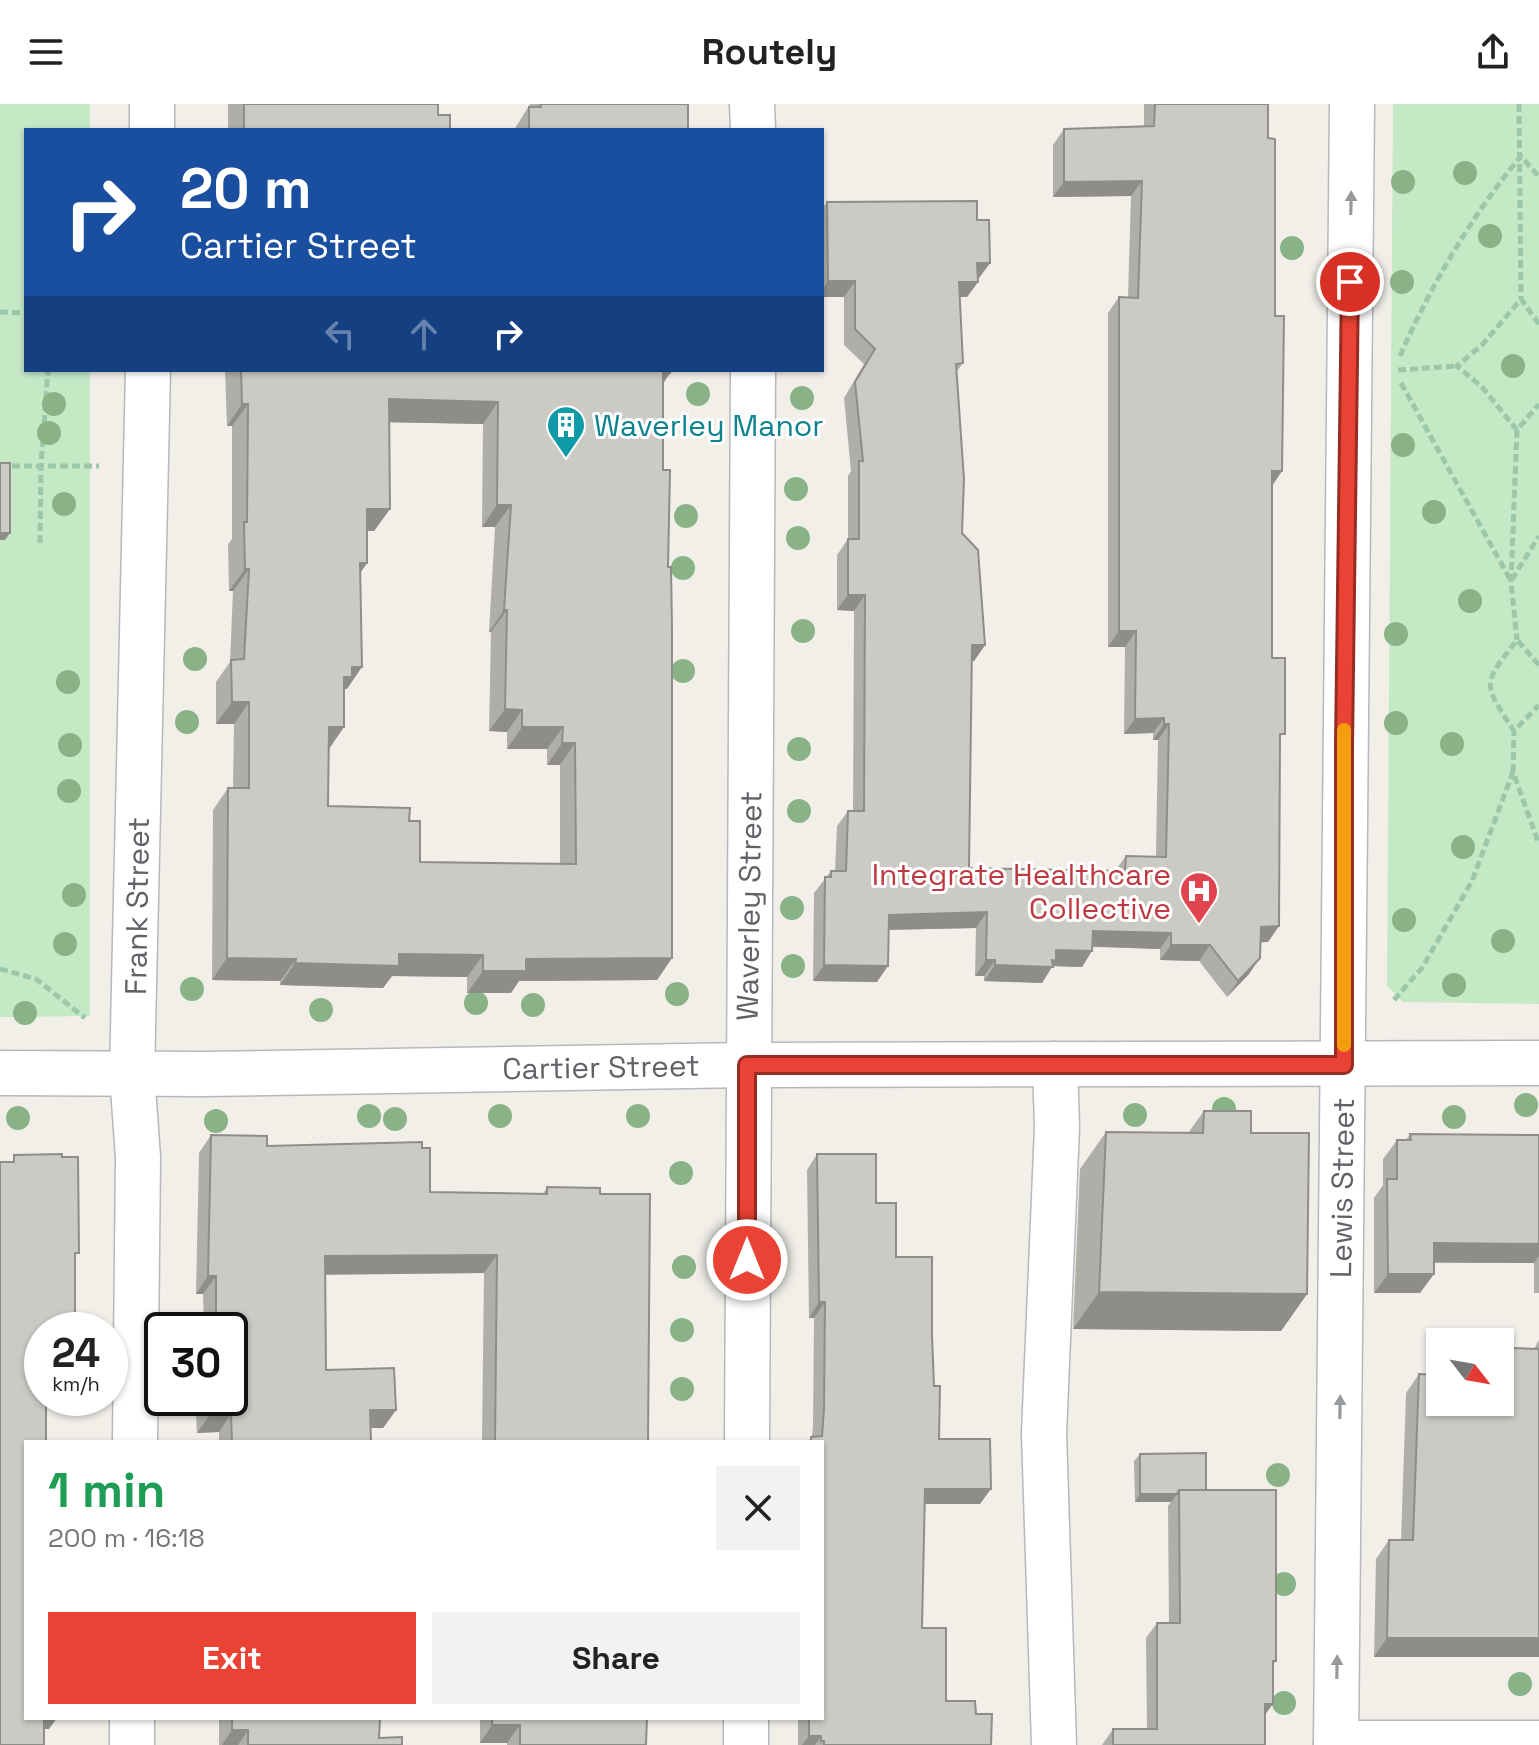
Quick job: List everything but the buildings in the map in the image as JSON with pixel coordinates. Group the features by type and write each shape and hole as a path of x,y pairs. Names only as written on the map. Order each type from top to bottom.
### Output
{"street":[{"path":"152,104 152,128"},
{"path":"752,104 753,128"},
{"name":"Lewis Street","path":"1336,1744 1352,104"},
{"name":"Frank Street","path":"135,1440 138,1157 132,1074 148,372"},
{"name":"Waverley Street","path":"747,1440 753,372"},
{"name":"Cartier Street","path":"0,1073 132,1074 747,1065 1539,1063"},
{"path":"1054,1745 1044,1433 1057,1127 1055,1064"},
{"path":"132,1720 132,1745"},
{"path":"746,1720 746,1745"},
{"path":"1336,1744 1539,1743"}],"path":[{"path":"1519,104 1521,299 1539,324"},
{"path":"1521,156 1539,177"},
{"path":"1511,581 1394,370 1413,328 1487,198 1521,156"},
{"path":"1517,430 1482,387 1457,366 1483,344 1521,299"},
{"path":"0,312 24,313"},
{"path":"40,543 41,466 48,372"},
{"path":"1539,404 1517,430 1511,581 1517,640 1539,665"},
{"path":"0,466 147,467"},
{"path":"1511,581 1539,536"},
{"path":"1388,1007 1422,968 1472,881 1513,772 1514,731 1492,698 1489,679 1492,670 1517,640"},
{"path":"1514,731 1539,705"},
{"path":"1513,772 1539,844"},
{"path":"0,969 36,979 85,1019"}],"green space":[{"path":"0,104 90,104 90,128 24,128 24,372 90,372 90,1016 0,1017"},
{"path":"1393,104 1539,104 1539,1004 1403,1002 1387,986"}],"slow traffic":[{"path":"1344,730 1344,1045"}],"place":[{"name":"Waverley Manor","path":"566,459"},
{"name":"Integrate Healthcare Collective","path":"1199,925"}],"route":[{"path":"747,1260 747,1065 1344,1065 1344,746 1350,282"}]}
